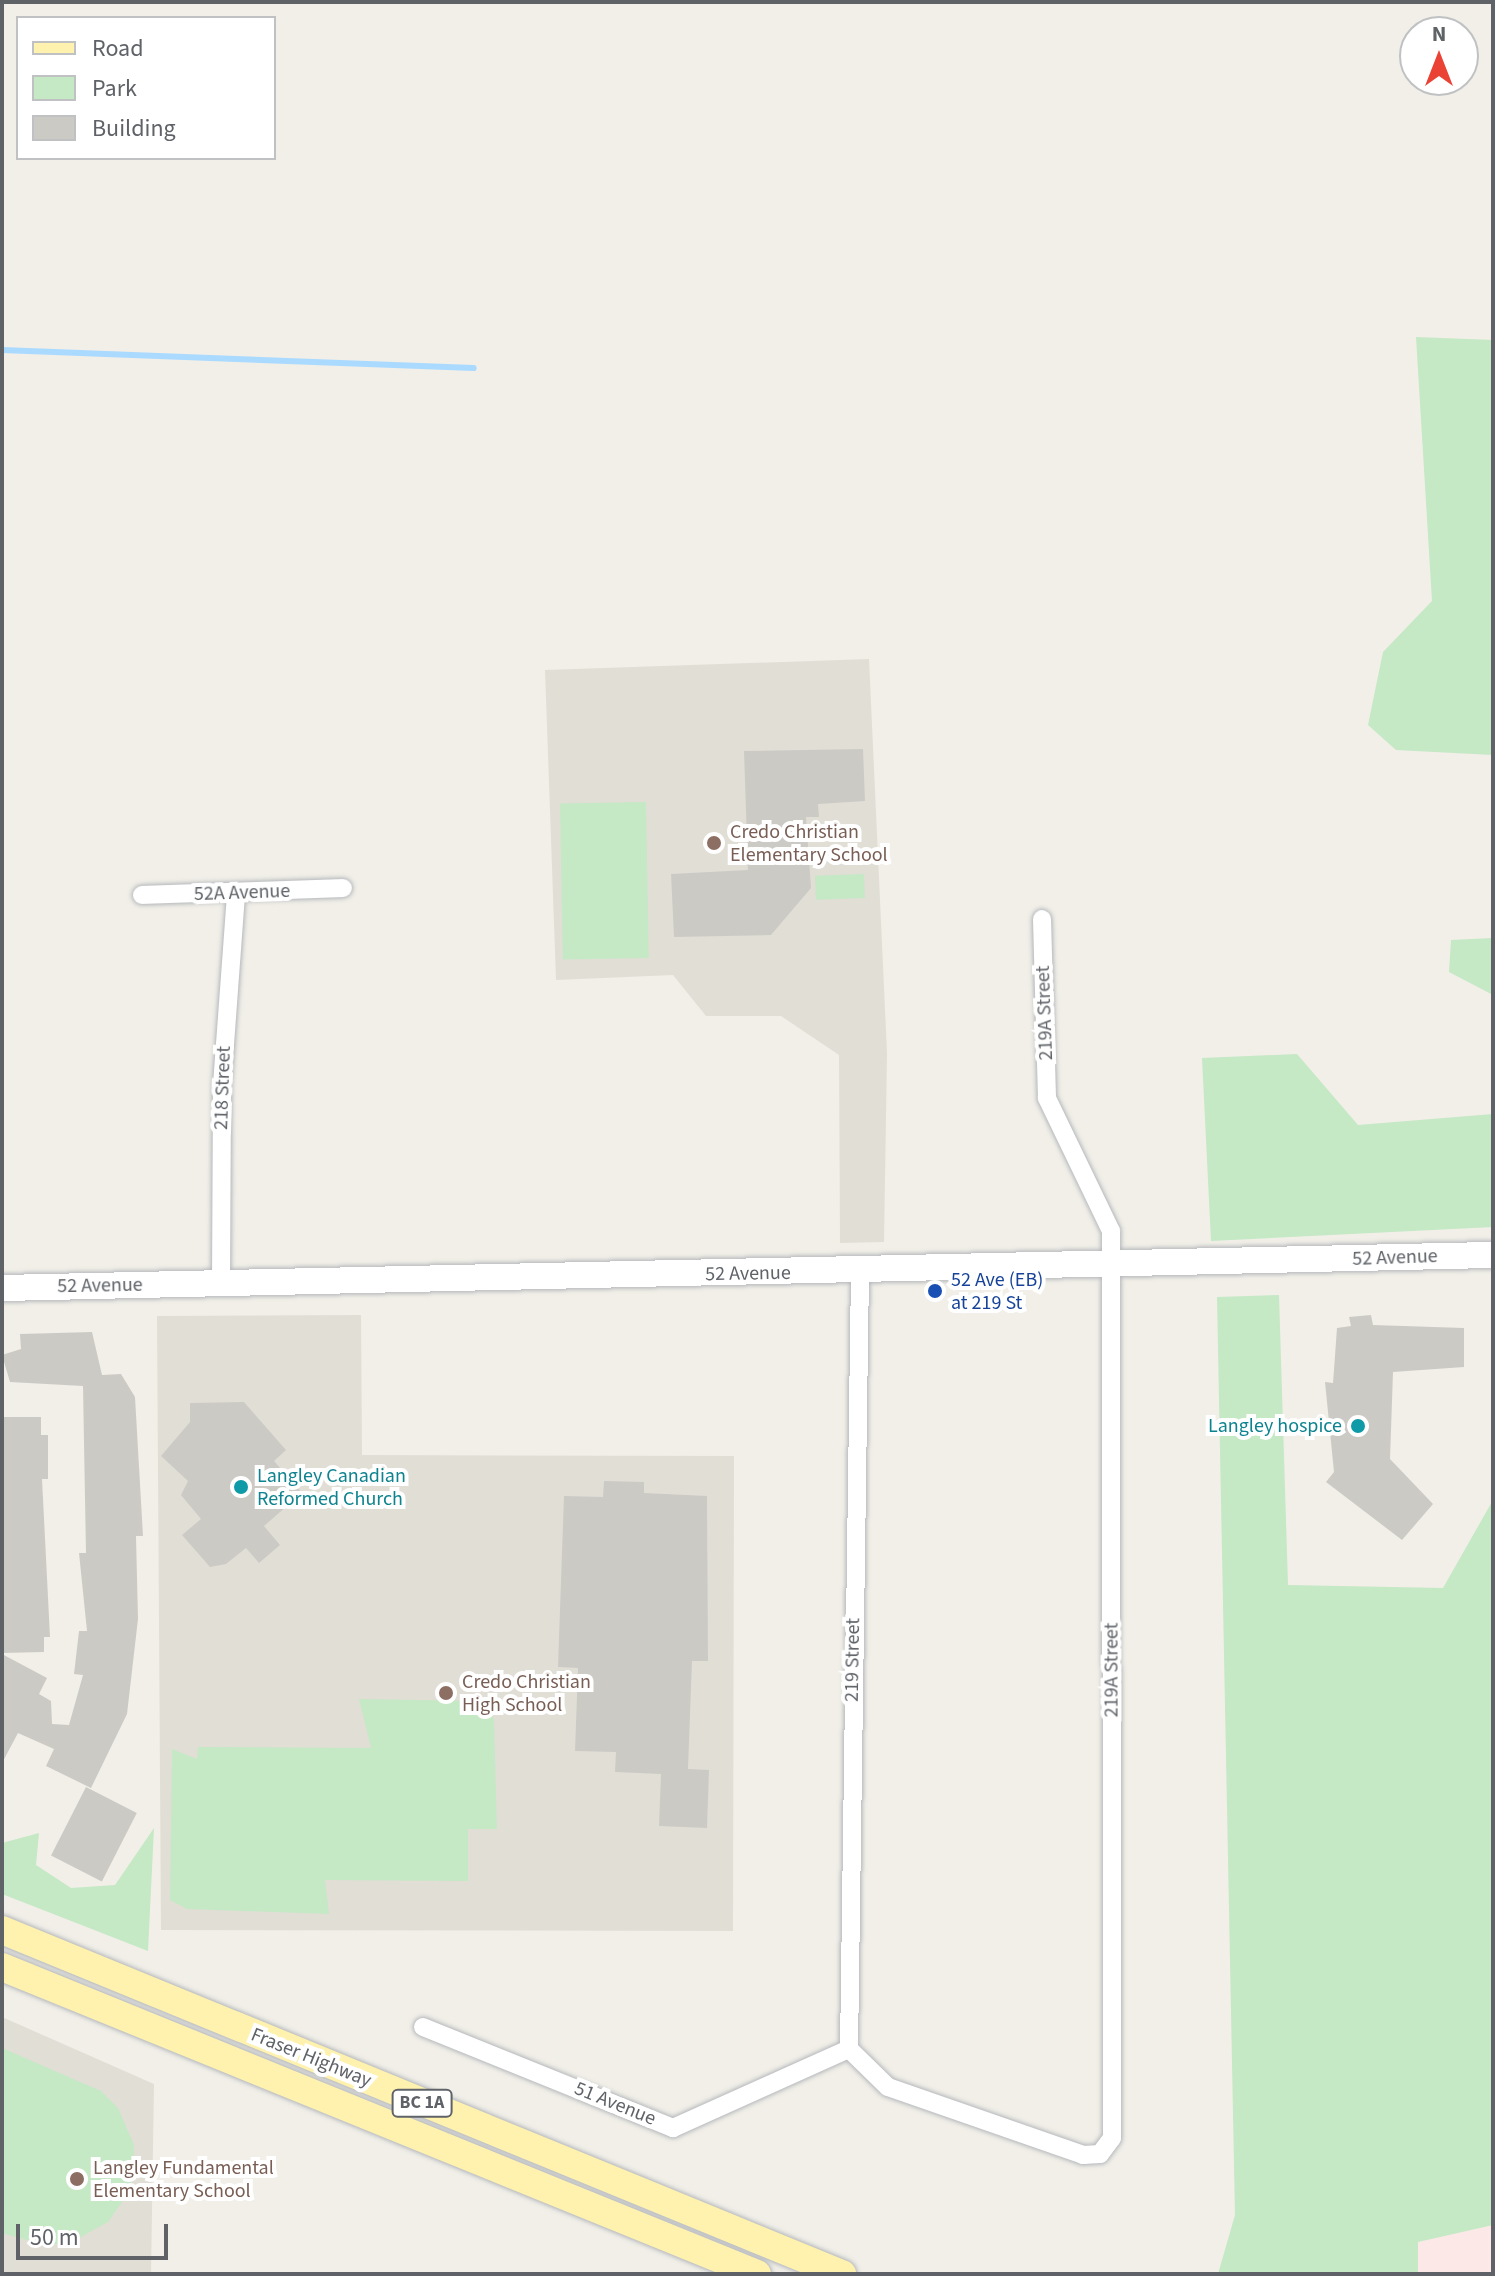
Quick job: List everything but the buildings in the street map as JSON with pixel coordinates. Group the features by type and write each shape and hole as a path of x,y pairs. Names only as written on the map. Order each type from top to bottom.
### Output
{"main road":[{"name":"Fraser Highway","path":"2,1930 842,2274"},
{"name":"Fraser Highway","path":"2,1967 757,2274"}],"street":[{"name":"52A Avenue","path":"142,895 343,888"},
{"name":"218 Street","path":"221,1283 222,1085 236,894"},
{"name":"219A Street","path":"849,2049 888,2087 1083,2155 1100,2154 1112,2138 1112,1265 1105,1211 1059,1133 1047,1098 1042,919"},
{"name":"52 Avenue","path":"2,1288 860,1272 1493,1255"},
{"name":"219 Street","path":"849,2049 860,1272"},
{"name":"51 Avenue","path":"423,2027 673,2128 849,2049"}],"shaded area":[{"name":"Credo Christian Elementary School","path":"869,659 887,1053 884,1242 840,1243 839,1055 781,1016 706,1016 673,975 556,980 545,670"},
{"name":"Credo Christian High School","path":"361,1315 362,1455 734,1456 733,1931 161,1930 157,1316"},
{"name":"Langley Fundamental Elementary School","path":"2,2017 154,2084 151,2274 2,2274"},
{"path":"1493,2225 1493,2274 1418,2274 1418,2242"}],"green space":[{"path":"1416,337 1493,340 1493,755 1396,750 1368,725 1383,652 1432,601"},
{"path":"646,802 649,958 563,959 560,804"},
{"path":"864,874 865,898 816,900 815,876"},
{"path":"1493,938 1493,995 1449,972 1451,940"},
{"path":"1297,1054 1358,1125 1493,1114 1493,1227 1211,1241 1202,1058"},
{"path":"1279,1295 1288,1585 1443,1588 1493,1500 1493,2225 1418,2242 1418,2274 1218,2274 1235,2215 1217,1297"},
{"path":"359,1699 483,1701 494,1719 497,1829 468,1829 468,1881 325,1880 329,1914 187,1909 170,1900 172,1749 197,1759 198,1747 371,1748"},
{"path":"154,1828 148,1951 2,1894 2,1843 39,1833 36,1865 71,1888 115,1885"},
{"path":"2,2048 101,2091 118,2108 134,2145 134,2177 122,2202 108,2222 79,2238 48,2246 2,2233"}],"waterway":[{"path":"2,350 474,368"}],"place":[{"name":"Credo Christian Elementary School","path":"714,843"},
{"name":"52 Ave (EB) at 219 St","path":"935,1291"},
{"name":"Langley hospice","path":"1358,1426"},
{"name":"Langley Canadian Reformed Church","path":"241,1487"},
{"name":"Credo Christian High School","path":"446,1693"},
{"name":"Langley Fundamental Elementary School","path":"77,2179"}]}
